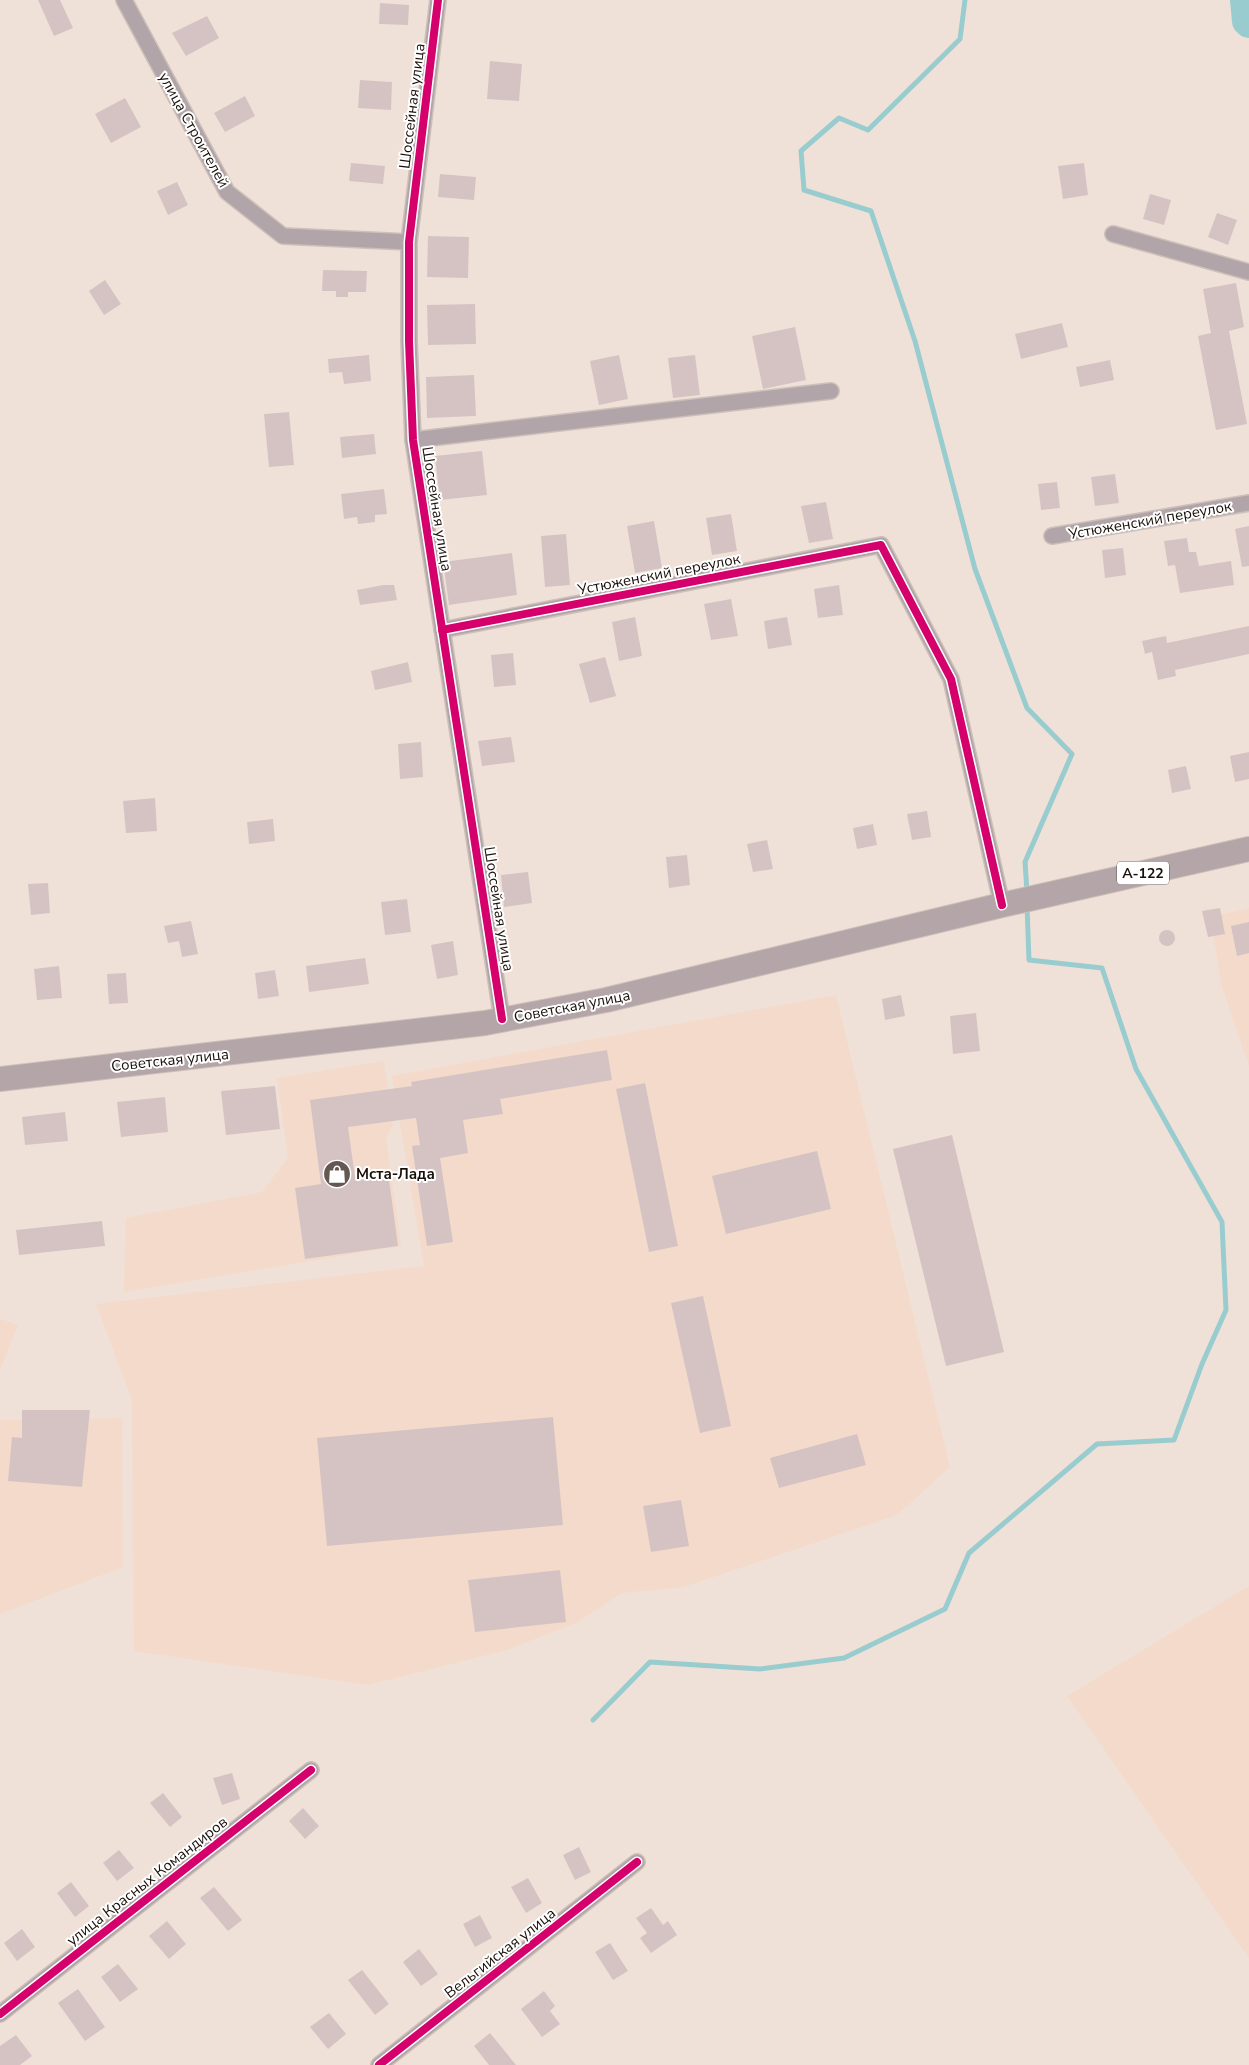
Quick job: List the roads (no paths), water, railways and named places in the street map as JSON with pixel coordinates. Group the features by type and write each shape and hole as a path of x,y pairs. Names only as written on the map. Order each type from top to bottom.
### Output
{"main road":[{"name":"Советская улица","path":"0,1079 209,1056 502,1019 606,1000 1019,901 1249,849"}],"street":[{"name":"улица Строителей","path":"124,0 227,192 283,236 409,242"},
{"name":"Шоссейная улица","path":"438,0 409,242 412,440 502,1019"},
{"path":"1113,234 1249,272"},
{"path":"412,440 831,391"},
{"name":"Устюженский переулок","path":"1052,536 1249,503"},
{"name":"Устюженский переулок","path":"442,630 881,546 951,679 1019,901"},
{"name":"улица Красных Командиров","path":"0,2014 311,1770"},
{"name":"Вельгийская улица","path":"378,2065 638,1862"}],"waterway":[{"path":"965,0 960,39 868,130 839,118 801,151 804,190 871,211 915,341 975,569 1027,708 1072,754 1025,862 1027,892"},
{"path":"1245,0 1247,21 1249,23"},
{"path":"593,1720 650,1662 760,1669 844,1658 945,1609 969,1553 1097,1444 1174,1440 1202,1364 1226,1310 1222,1222 1136,1069 1102,968 1029,960 1027,906"}],"place":[{"name":"Мста-Лада","path":"337,1174"}]}
